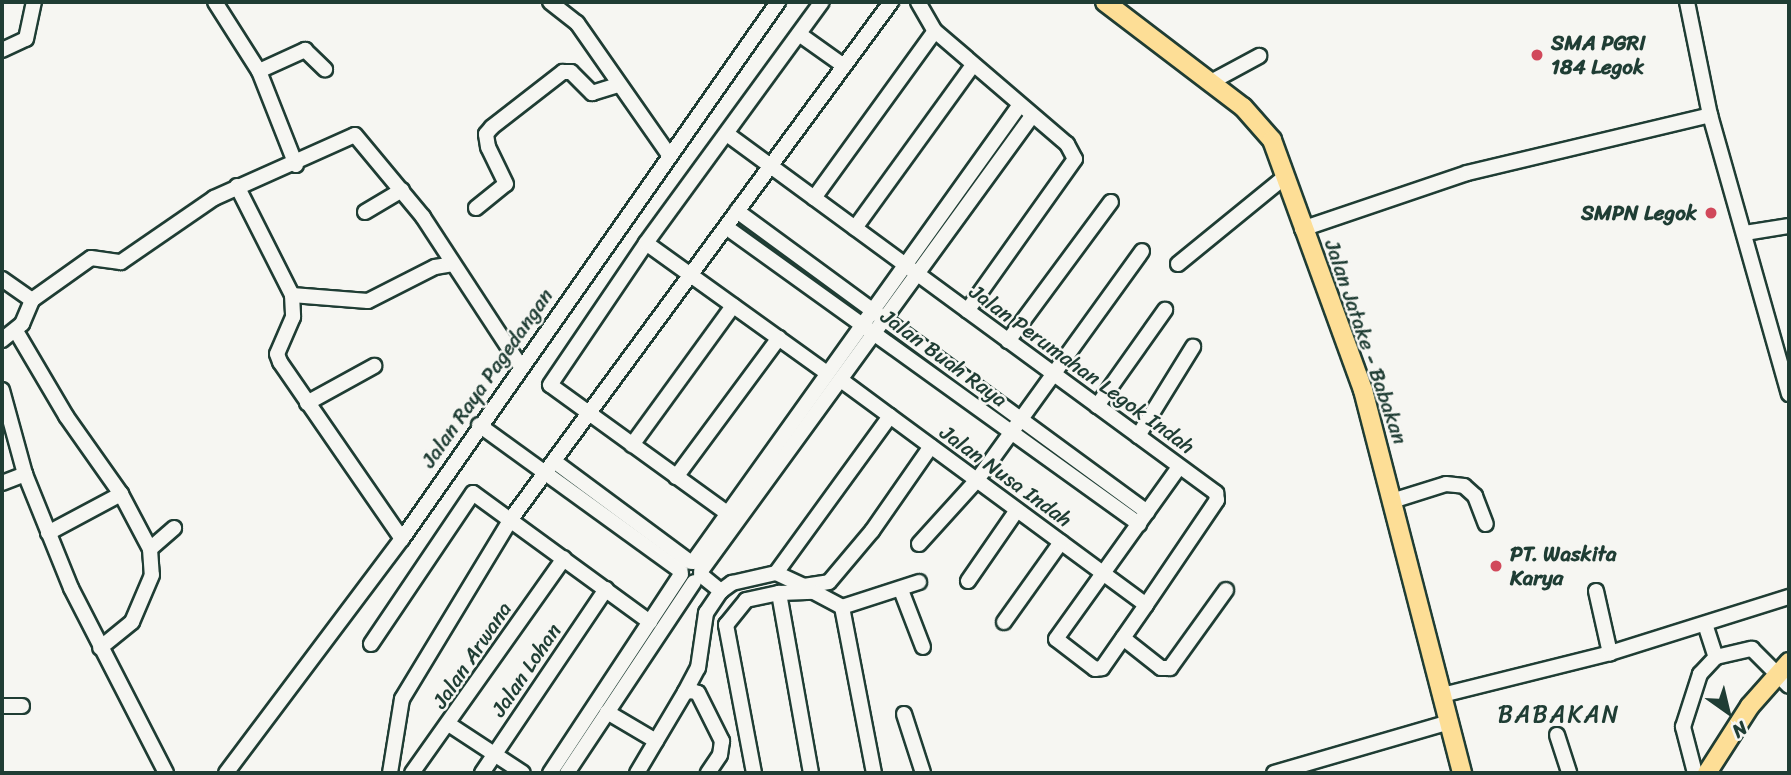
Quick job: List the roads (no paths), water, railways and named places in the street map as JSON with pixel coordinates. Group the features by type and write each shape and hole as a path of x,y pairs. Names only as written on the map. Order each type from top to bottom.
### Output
{"main road":[{"name":"Jalan Jatake - Babakan","path":"1116,5 1259,121 1286,176 1302,229 1363,390 1395,500 1462,773"},
{"path":"1707,773 1749,706 1785,674"}],"street":[{"path":"2,50 26,39 34,2"},
{"path":"215,2 259,71 296,165"},
{"path":"550,2 577,23 669,155"},
{"name":"Jalan Raya Pagedangan","path":"226,773 402,539 520,365 778,2"},
{"path":"727,513 550,385 646,243 822,2"},
{"path":"390,773 402,699 511,519 891,2"},
{"path":"918,2 935,30 1019,106 1068,144 1075,159 967,311"},
{"path":"1688,2 1710,115 1789,394"},
{"path":"814,198 935,30"},
{"path":"799,34 844,66"},
{"path":"259,71 305,50 325,69"},
{"path":"1211,82 1259,56"},
{"path":"855,228 973,65"},
{"path":"476,208 506,184 488,147 486,134 492,127 563,72 571,72 593,93 619,85"},
{"path":"567,773 727,513 1019,106"},
{"path":"1302,229 1467,173 1710,115"},
{"path":"550,773 650,622 841,380 1032,117"},
{"name":"Jalan Perumahan Legok Indah","path":"727,134 1214,491 1217,500 1146,605"},
{"path":"2,340 16,331 32,300 91,258 121,262 237,186 296,165 355,135 402,190 520,365"},
{"path":"1178,264 1286,176"},
{"path":"237,186 292,295 293,317 277,354 307,403 402,539"},
{"path":"365,212 402,190"},
{"path":"1008,341 1111,202"},
{"name":"Jalan Buah Raya","path":"737,211 1021,419 1143,518"},
{"path":"1745,233 1789,226"},
{"name":"Jalan Buah Raya","path":"726,227 1011,432 1143,518"},
{"path":"646,243 827,373"},
{"path":"919,544 976,480 1142,251"},
{"path":"292,295 368,301 435,267 453,264"},
{"path":"2,279 32,300"},
{"path":"632,445 733,306"},
{"path":"1097,406 1165,310"},
{"path":"16,331 66,416 121,494 150,549 152,575 132,622 100,648"},
{"path":"676,477 779,338"},
{"path":"1138,436 1193,347"},
{"path":"307,403 374,366"},
{"name":"Jalan Nusa Indah","path":"841,380 1146,605"},
{"path":"2,390 24,474 48,533 100,648 166,773"},
{"path":"776,573 890,416"},
{"path":"479,425 544,473 721,591"},
{"path":"637,773 698,668 706,613 721,591 732,583 776,573 804,586 829,582 872,531 931,446"},
{"path":"554,461 692,571"},
{"path":"1146,605 1100,671 1057,642 1180,467"},
{"path":"2,483 24,474"},
{"path":"1395,500 1446,484 1464,486 1475,496 1486,524"},
{"path":"371,644 472,493 650,622"},
{"path":"48,533 121,494"},
{"path":"968,581 1017,510"},
{"path":"150,549 174,528"},
{"path":"1004,622 1061,542"},
{"name":"Jalan Arwana","path":"412,773 450,724 564,558"},
{"path":"754,773 726,625 746,600 779,593 814,592 842,607 919,582"},
{"name":"Jalan Lohan","path":"482,773 606,589"},
{"path":"901,590 923,647"},
{"path":"1123,638 1161,668 1170,668 1226,590"},
{"path":"1596,591 1610,653"},
{"path":"779,593 811,773"},
{"path":"1442,695 1610,653 1789,597"},
{"path":"842,607 874,773"},
{"path":"1705,624 1716,657"},
{"path":"1695,773 1683,727 1700,674 1716,657 1752,649 1785,674"},
{"path":"685,692 698,693 722,741 720,755 708,773"},
{"path":"2,706 22,706"},
{"path":"607,712 656,741"},
{"path":"904,714 923,773"},
{"path":"1274,773 1449,722"},
{"path":"450,724 523,773"},
{"path":"1557,735 1569,773"}],"place":[{"name":"SMA PGRI 184 Legok","path":"1537,55"},
{"name":"SMPN Legok","path":"1711,213"},
{"name":"PT. Waskita Karya","path":"1496,566"}],"district":[{"name":"BABAKAN","path":"1559,715"}]}
